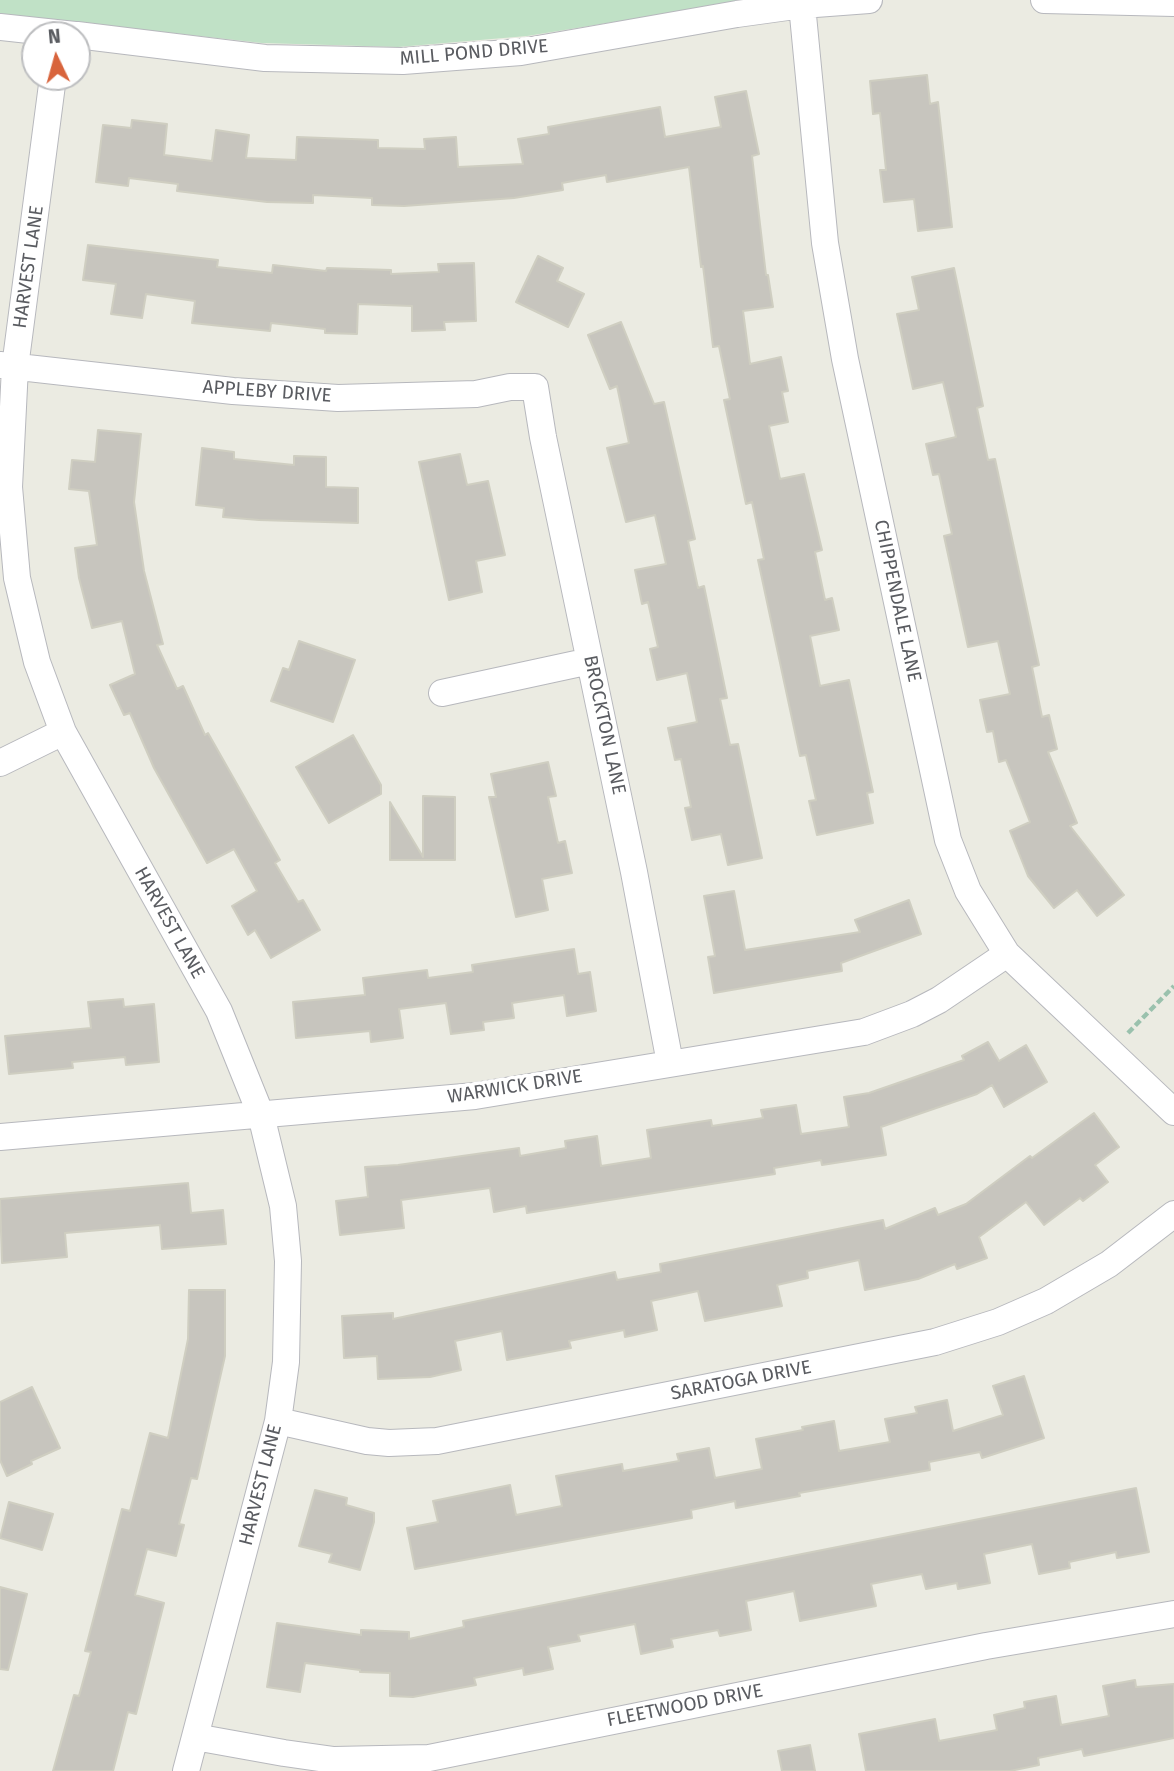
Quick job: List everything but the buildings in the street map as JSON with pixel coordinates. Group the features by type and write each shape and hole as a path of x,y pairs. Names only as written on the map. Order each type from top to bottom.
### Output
{"street":[{"name":"MILL POND DRIVE","path":"91,38 265,58 403,61 521,52 737,14 869,0"},
{"path":"1044,0 1174,3"},
{"name":"CHIPPENDALE LANE","path":"802,5 825,243 843,346 948,840 968,891 1007,954 1174,1112"},
{"name":"MILL POND DRIVE","path":"0,27 21,30"},
{"name":"HARVEST LANE","path":"52,91 8,366 9,487 14,552 25,618 37,662 63,732 219,1012 261,1115 283,1206 288,1261 286,1362 278,1421 186,1771"},
{"name":"APPLEBY DRIVE","path":"8,366 233,391 338,398 476,394 510,387 535,387"},
{"name":"BROCKTON LANE","path":"535,387 543,437 635,872 670,1063"},
{"path":"442,694 590,661"},
{"path":"0,763 63,732"},
{"name":"WARWICK DRIVE","path":"0,1137 475,1096 864,1032 912,1014 1007,954"},
{"name":"SARATOGA DRIVE","path":"278,1421 367,1441 437,1441 934,1342 999,1322 1046,1301 1109,1264 1174,1214"},
{"name":"FLEETWOOD DRIVE","path":"195,1737 334,1760 429,1758 986,1646 1174,1614"}],"path":[{"path":"1110,1051 1174,986"}],"green space":[{"path":"0,0 751,0 527,36 398,47 262,43 91,24 91,21 63,21 0,14"}]}
